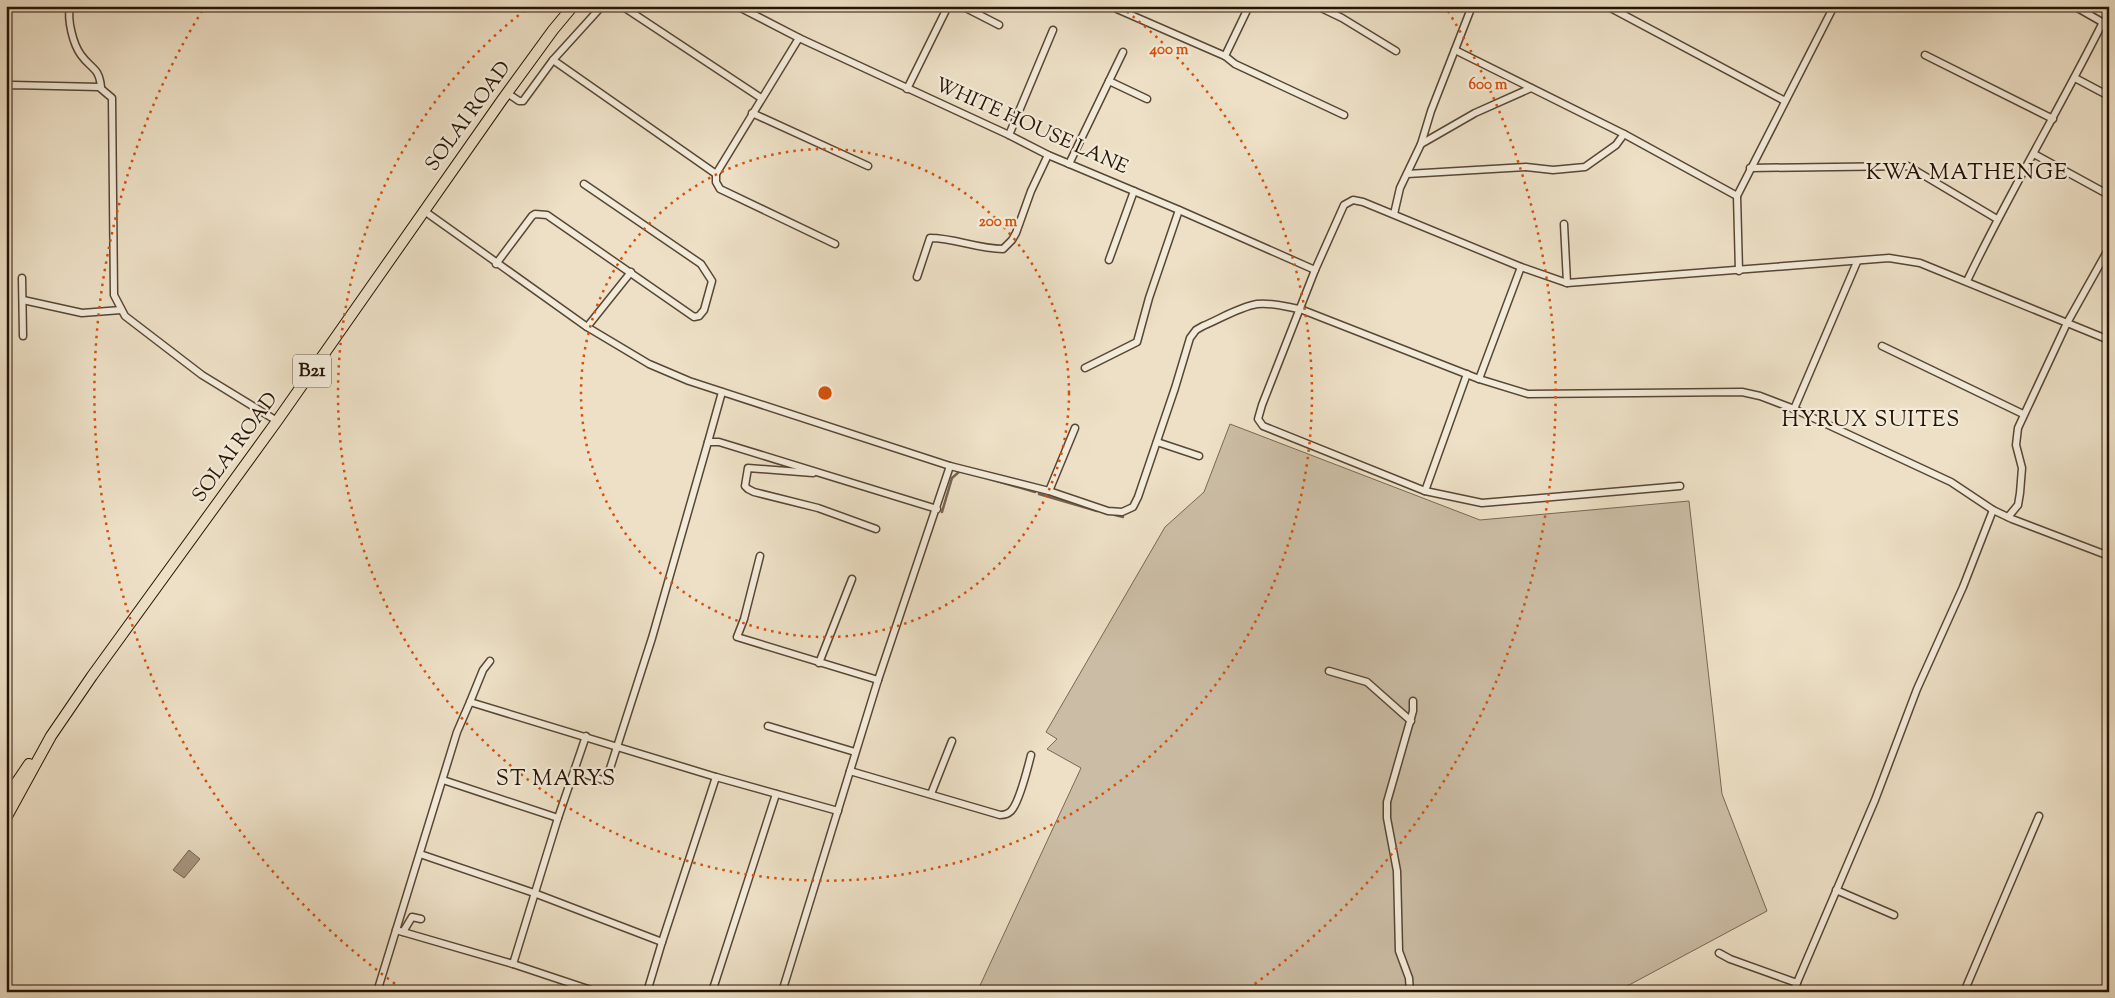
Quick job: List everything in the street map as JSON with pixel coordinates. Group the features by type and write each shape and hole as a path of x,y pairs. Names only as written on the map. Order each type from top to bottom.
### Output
{"highway":[{"name":"SOLAI ROAD","path":"6,818 52,736 92,676 278,421 423,210 553,30 573,6"},
{"name":"B21","path":"6,798 52,736"}],"street":[{"path":"70,6 68,14 77,50 98,71 101,87 112,98 114,295 121,310 125,316 202,375 278,421"},
{"path":"507,93 519,101 523,100 553,60 602,6"},
{"path":"622,6 761,98"},
{"name":"WHITE HOUSE LANE","path":"737,6 799,38 1048,155 1315,270"},
{"path":"907,89 948,6"},
{"path":"962,6 999,25"},
{"path":"1225,56 1250,6"},
{"path":"1317,6 1342,18 1396,52"},
{"path":"1394,214 1400,188 1421,144 1431,111 1472,6"},
{"path":"1607,6 1786,100"},
{"path":"1738,271 1737,196 1834,6"},
{"path":"1967,282 1997,219 2106,24 2074,6"},
{"path":"1117,10 1225,56 1235,64 1344,115"},
{"path":"1008,135 1053,30"},
{"path":"799,38 716,174 716,182 720,189 835,244"},
{"path":"1454,50 1624,134 1737,196"},
{"path":"1069,164 1123,52"},
{"path":"1925,55 2053,119"},
{"path":"553,60 716,174"},
{"path":"2075,78 2109,96"},
{"path":"1109,81 1147,99"},
{"path":"6,87 13,85 101,87"},
{"path":"1421,144 1475,113 1531,88"},
{"path":"752,113 868,166"},
{"path":"1407,174 1526,166 1553,170 1585,168 1616,145 1624,134"},
{"path":"2034,154 2109,195"},
{"path":"917,277 930,238 944,238 984,249 1002,249 1012,240 1031,191 1048,155"},
{"path":"1750,168 1908,166 1997,219"},
{"path":"496,264 532,216 547,214 694,317 699,316 704,310 712,281 701,264 584,184"},
{"path":"1110,260 1134,191"},
{"path":"1680,486 1482,503 1425,491 1263,426 1258,419 1315,270 1344,205 1353,200 1363,202 1521,267 1567,283 1857,262 1889,258 1907,260 1967,282 2109,340"},
{"path":"423,210 496,264 587,327 649,364 689,381 950,466 1049,491 1108,511 1122,512 1133,507 1138,497 1190,338 1196,330 1258,304 1300,310 1479,379 1528,394 1742,392 1760,396 1794,409 1951,482 1993,510 2008,517 2109,556"},
{"path":"1085,368 1137,342 1149,298 1179,210"},
{"path":"1564,224 1567,283"},
{"path":"2008,517 2018,505 2022,468 2016,445 2018,428 2068,323 2109,248"},
{"path":"1794,409 1857,262"},
{"path":"1479,379 1521,267"},
{"path":"587,327 630,272"},
{"path":"22,278 23,336"},
{"path":"23,300 82,313 121,310"},
{"path":"1882,346 2024,414"},
{"path":"1425,491 1467,374"},
{"path":"576,771 606,781 654,628 722,392"},
{"path":"1049,491 1075,428"},
{"path":"708,442 720,442 937,509"},
{"path":"1157,442 1199,456"},
{"path":"782,992 855,752 950,466"},
{"path":"827,474 748,468 745,486 754,492 818,508 876,529"},
{"path":"1793,992 1875,800 1917,689 1963,587 1993,510"},
{"path":"760,556 744,619 737,637 878,680"},
{"path":"820,663 852,579"},
{"path":"377,992 457,732 482,670 490,661"},
{"path":"1329,671 1367,682 1411,721"},
{"path":"1410,992 1409,978 1399,951 1397,871 1387,818 1388,802 1411,721 1413,701"},
{"path":"470,702 716,777 838,810"},
{"path":"768,726 855,752"},
{"path":"512,964 586,736"},
{"path":"931,794 952,741"},
{"path":"850,771 992,814 1006,815 1012,811 1016,804 1032,755"},
{"path":"647,992 716,777"},
{"path":"442,780 558,818"},
{"path":"712,992 776,794"},
{"path":"1964,992 2039,816"},
{"path":"420,854 534,893 662,942"},
{"path":"1836,890 1894,915"},
{"path":"403,932 412,917 421,919"},
{"path":"396,930 512,964 597,992"},
{"path":"1719,953 1730,959 1797,983"}],"shaded area":[{"path":"1230,424 1480,520 1689,501 1722,794 1767,911 1616,992 977,992 1081,768 1047,749 1057,739 1046,732 1165,527 1204,492"},
{"path":"189,850 200,859 184,878 173,870"}],"waterway":[{"path":"942,512 952,478 960,471"},
{"path":"990,479 1035,492"},
{"path":"1039,494 1097,511"},
{"path":"1115,515 1123,517"}],"district":[{"name":"KWA MATHENGE","path":"1967,174"},
{"name":"HYRUX SUITES","path":"1871,421"},
{"name":"ST MARYS","path":"556,780"}]}
